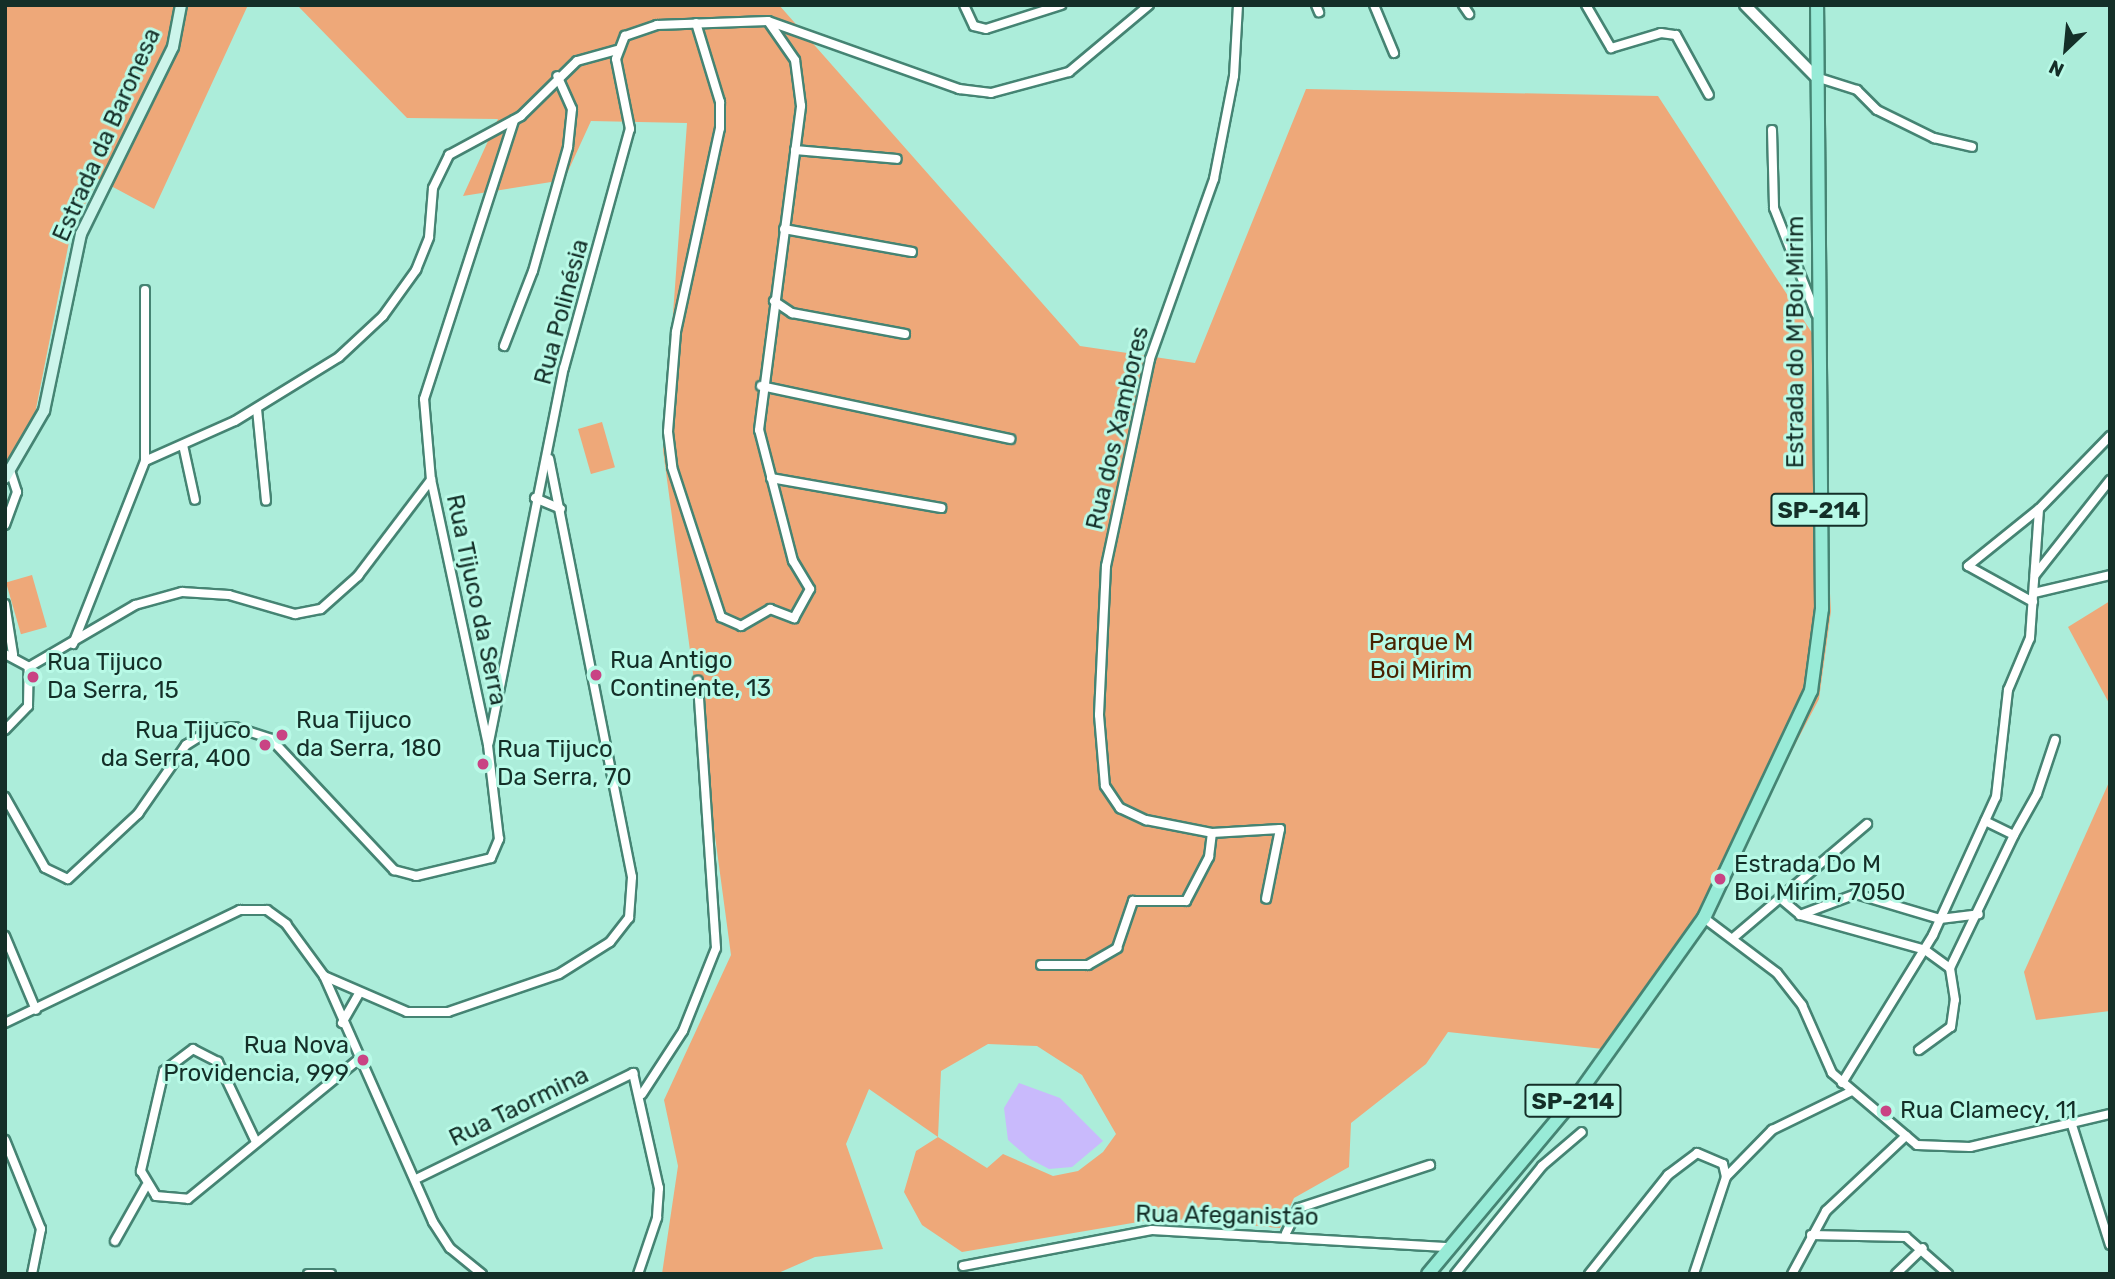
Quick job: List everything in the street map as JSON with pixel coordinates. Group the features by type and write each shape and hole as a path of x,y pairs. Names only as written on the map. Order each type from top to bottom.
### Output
{"main road":[{"name":"Estrada da Baronesa","path":"7,474 44,411 81,234 173,47 181,5"},
{"name":"Estrada do M'Boi Mirim","path":"1429,1274 1585,1086 1704,918 1814,678 1822,609 1816,314 1817,5"}],"street":[{"path":"964,5 974,26 986,29 1061,5"},
{"path":"145,461 257,409 339,357 383,316 423,257 439,170 449,155 513,120 576,61 617,50 631,33 696,23 768,21 959,89 991,93 1069,72 1149,5"},
{"name":"Rua dos Xambores","path":"1238,5 1239,17 1214,179 1150,359 1106,566 1100,731 1105,786 1120,808 1146,820 1212,833 1279,829 1266,899"},
{"path":"1374,5 1394,53"},
{"path":"1463,5 1469,14"},
{"path":"1586,5 1606,44 1615,49 1661,33 1676,36 1709,95"},
{"path":"1745,5 1816,77 1857,90 1877,110 1934,138 1972,147"},
{"path":"696,23 720,103 720,128 676,332 668,432 672,467 721,617 741,626 769,610 794,618 810,589 793,561 759,430 761,386 801,106 795,60 768,21"},
{"name":"Rua Polinésia","path":"488,745 535,498 548,456 564,368 630,130 617,50"},
{"path":"504,346 533,271 569,147 572,109 557,76"},
{"name":"Rua Tijuco da Serra","path":"5,797 46,868 68,879 138,814 186,745 212,729 235,727 271,739 383,863 416,876 480,865 497,848 488,745 431,480 426,382 466,279 513,120"},
{"path":"1772,130 1774,208 1816,314"},
{"path":"795,150 897,159"},
{"path":"784,229 912,252"},
{"path":"73,645 145,461 145,290"},
{"path":"774,300 792,313 905,334"},
{"path":"761,386 1010,439"},
{"path":"257,409 266,501"},
{"path":"2110,436 2039,509 1968,566 2033,598 2110,575"},
{"path":"183,445 195,500"},
{"path":"324,976 407,1012 480,1005 559,974 610,942 629,918 632,877 561,509 548,456"},
{"path":"5,526 18,492 7,474"},
{"path":"772,478 941,508"},
{"path":"29,667 73,645 135,606 182,592 229,595 295,614 321,609 358,576 431,480"},
{"path":"2035,575 2110,480"},
{"path":"535,498 561,509"},
{"path":"1842,1083 1924,950 1985,821 1998,783 2008,690 2027,650 2039,509"},
{"path":"5,604 9,654 29,667"},
{"path":"5,730 28,706 29,667"},
{"path":"638,1274 659,1206 642,1094 683,1031 716,948 698,681"},
{"path":"1919,1050 1951,1027 1955,1000 1950,968 1979,914 2014,835 2037,794 2055,740"},
{"path":"1985,821 2014,835"},
{"path":"1733,938 1867,824"},
{"path":"1041,965 1088,965 1117,948 1133,901 1186,901 1209,857 1212,833"},
{"path":"1800,915 1856,894 1940,919 1979,914"},
{"path":"1780,898 1800,915 1924,950 1950,968"},
{"path":"5,1023 254,907 286,923 324,976 342,1023 445,1243 482,1274"},
{"path":"1704,918 1733,938 1789,986 1842,1083 1906,1136 1944,1150 2110,1114"},
{"path":"5,936 36,1010"},
{"path":"342,1023 359,993"},
{"path":"115,1241 146,1186 141,1159 157,1091 179,1054 201,1049 218,1062 256,1142"},
{"path":"146,1186 166,1201 188,1199 360,1058"},
{"name":"Rua Taormina","path":"416,1179 630,1073 638,1079 642,1094"},
{"path":"1694,1274 1726,1177 1772,1130 1852,1091"},
{"path":"2071,1122 2110,1245"},
{"path":"1455,1274 1542,1166 1582,1132"},
{"path":"1792,1274 1826,1211 1906,1136"},
{"path":"5,1140 41,1229 32,1274"},
{"path":"1589,1274 1685,1157 1711,1157 1723,1164 1726,1177"},
{"path":"1286,1233 1299,1208 1430,1165"},
{"name":"Rua Afeganistão","path":"963,1265 1136,1231 1286,1233 1450,1247"},
{"path":"1811,1235 1902,1236 1923,1248 1948,1274"},
{"path":"1896,1274 1923,1248"},
{"path":"308,1274 331,1274"}],"green space":[{"path":"5,5 248,5 154,209 98,179 71,232 32,429 5,474"},
{"name":"Parque M Boi Mirim","path":"297,5 779,5 1080,346 1195,363 1306,89 1658,96 1816,339 1831,611 1819,699 1704,918 1612,1050 1448,1032 1426,1064 1351,1123 1349,1167 1294,1198 1280,1228 1162,1218 962,1252 922,1225 904,1192 916,1151 938,1137 869,1089 846,1144 883,1249 815,1257 776,1274 662,1274 678,1166 664,1100 731,955 663,450 687,123 591,121 564,180 463,196 498,119 407,118","holes":["988,1044 1037,1046 1082,1075 1116,1134 1103,1152 1078,1171 1053,1176 1003,1154 987,1168 938,1137 941,1071"]},
{"path":"602,422 615,467 591,474 578,429"},
{"path":"32,575 47,627 21,634 6,582"},
{"path":"2110,601 2110,705 2068,627"},
{"path":"2110,780 2110,1011 2036,1020 2024,972"}],"shaded area":[{"path":"1019,1083 1060,1098 1103,1141 1072,1167 1049,1169 1030,1159 1008,1140 1004,1108"}],"place":[{"name":"Rua Antigo Continente, 13","path":"596,675"},
{"name":"Rua Tijuco Da Serra, 15","path":"33,677"},
{"name":"Rua Tijuco da Serra, 180","path":"282,735"},
{"name":"Rua Tijuco da Serra, 400","path":"265,745"},
{"name":"Rua Tijuco Da Serra, 70","path":"483,764"},
{"name":"Estrada Do M Boi Mirim, 7050","path":"1720,879"},
{"name":"Rua Nova Providencia, 999","path":"363,1060"},
{"name":"Rua Clamecy, 11","path":"1886,1111"}]}
